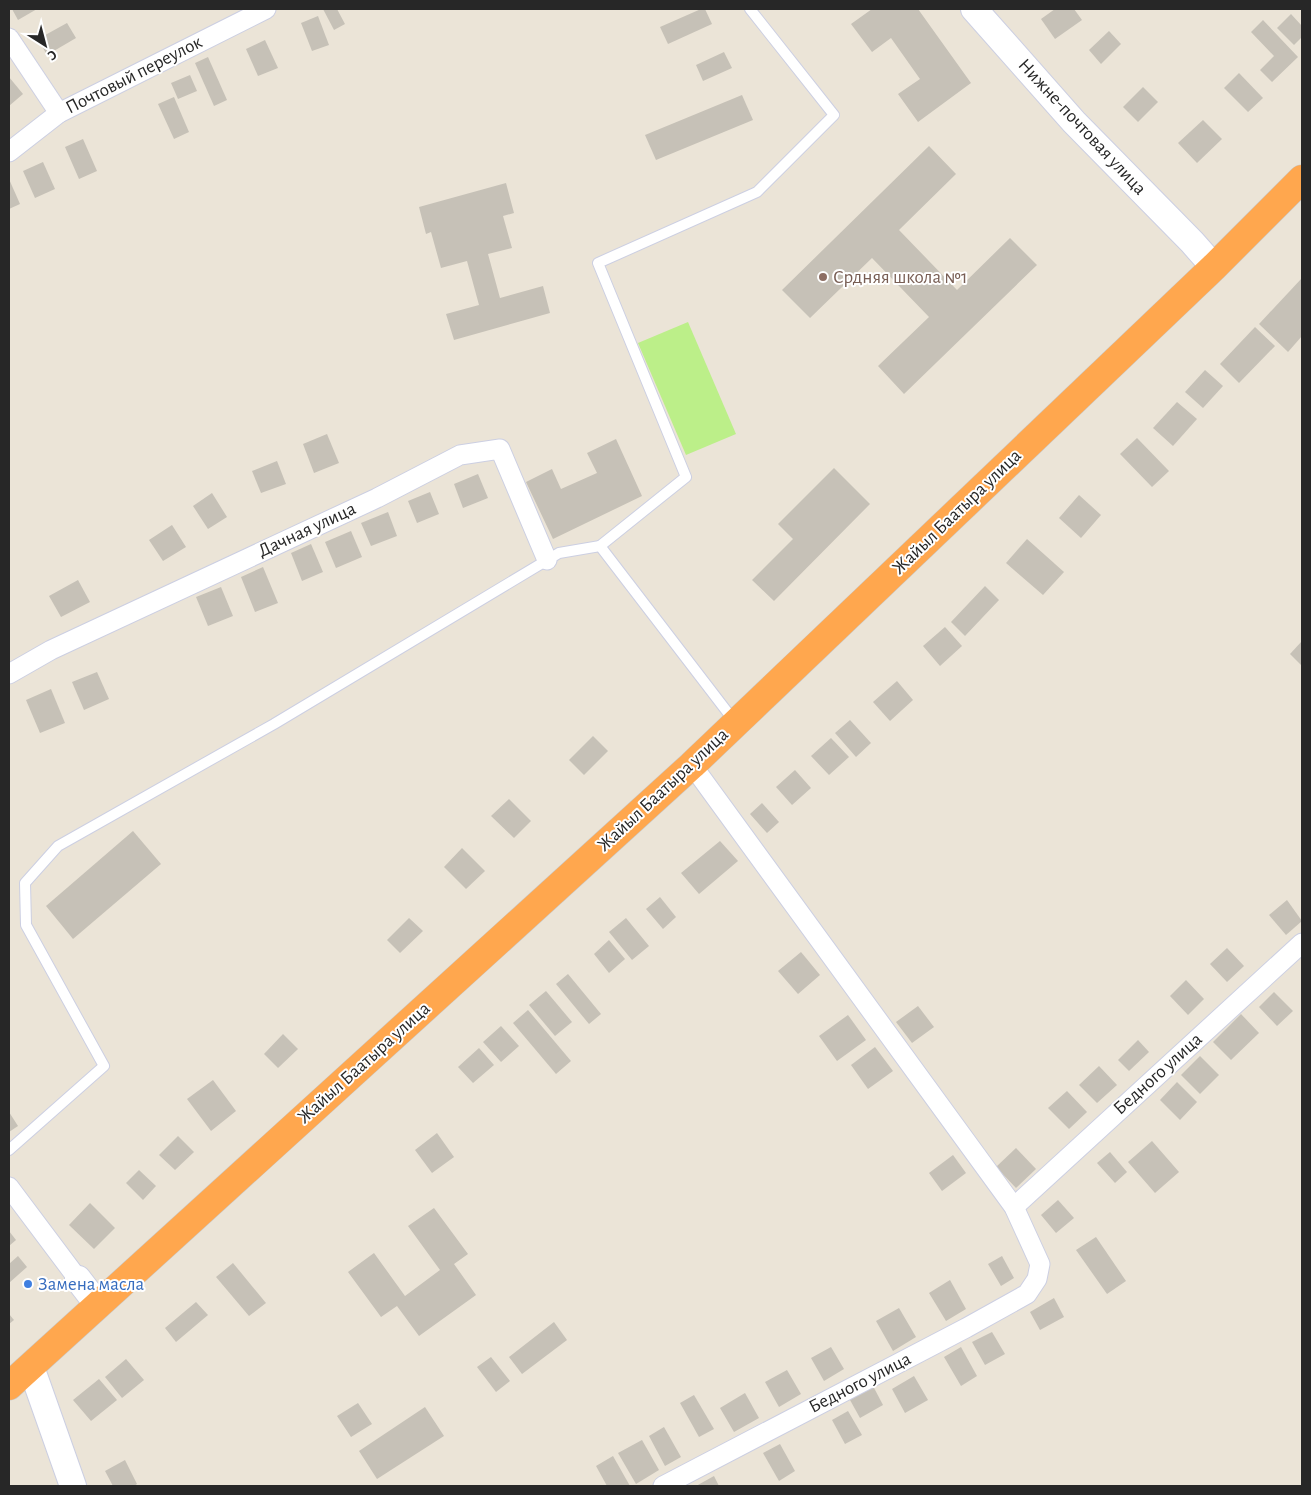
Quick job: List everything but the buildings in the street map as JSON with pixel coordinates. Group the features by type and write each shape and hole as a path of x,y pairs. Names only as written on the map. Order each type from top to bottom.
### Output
{"highway":[{"name":"Жайыл Баатыра улица","path":"9,1386 692,765 1214,267 1302,179"}],"street":[{"name":"Почтовый переулок","path":"9,152 59,113 266,9"},
{"name":"Нижне-почтовая улица","path":"974,9 1074,122 1192,242 1214,267"},
{"path":"9,38 59,113"},
{"name":"Дачная улица","path":"9,674 51,650 377,498 460,455 500,448 548,560"},
{"path":"692,765 1014,1207"},
{"name":"Бедного улица","path":"663,1486 966,1328 1027,1294 1037,1279 1040,1264 1014,1207 1302,943"},
{"path":"9,1187 98,1305"},
{"path":"31,1367 73,1486"}],"lane":[{"path":"9,1150 104,1066 26,925 25,883 58,846 274,724 559,553 600,546 686,477 598,263 757,192 834,115 750,9"},
{"path":"600,546 736,723"}],"green space":[{"path":"688,322 736,434 686,455 638,343"}],"place":[{"name":"Срдняя школа №1","path":"823,277"},
{"name":"Замена масла","path":"28,1284"}]}
